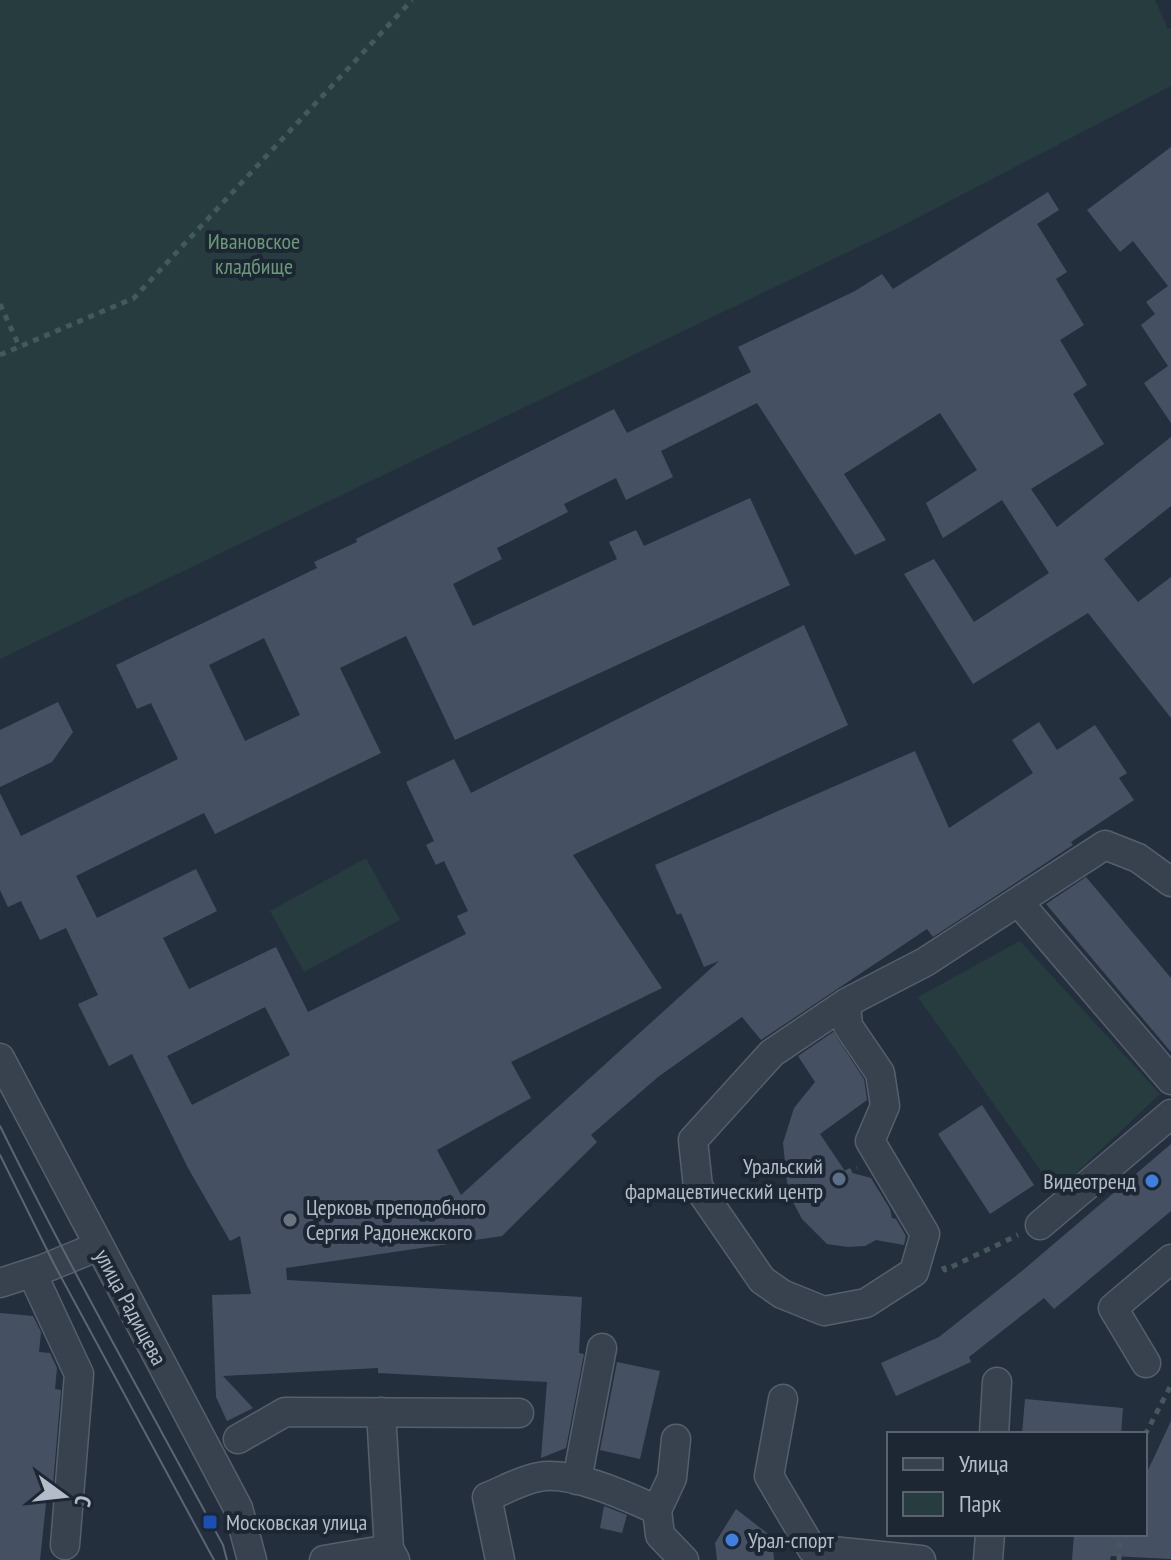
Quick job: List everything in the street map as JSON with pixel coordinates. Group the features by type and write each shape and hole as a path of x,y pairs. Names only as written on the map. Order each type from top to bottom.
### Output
{"street":[{"path":"846,1003 848,1026 880,1073 885,1106 870,1141 925,1234 914,1272 866,1303 824,1311 782,1294 762,1280 698,1187 693,1140 772,1053 846,1003 925,962 1105,845 1138,858 1171,882"},
{"path":"1027,912 1171,1080"},
{"name":"улица Радищева","path":"0,1058 238,1508 252,1560"},
{"path":"1040,1225 1171,1114"},
{"path":"0,1283 99,1246"},
{"path":"1146,1363 1113,1308 1171,1259"},
{"path":"32,1273 79,1374 65,1545"},
{"path":"577,1480 602,1348"},
{"path":"994,1432 997,1382"},
{"path":"783,1399 769,1476 807,1554 921,1560"},
{"path":"238,1439 285,1412 519,1413"},
{"path":"324,1560 392,1554 381,1412"},
{"path":"676,1439 672,1478 657,1510 660,1535 684,1560"},
{"path":"500,1560 484,1490 541,1476 577,1480 616,1492 657,1510"},
{"path":"988,1560 990,1536"}],"path":[{"path":"0,355 134,298 412,0"},
{"path":"0,304 20,348"},
{"path":"846,1173 855,1168"},
{"path":"975,1254 1040,1225"},
{"path":"1147,1432 1171,1385"},
{"path":"1119,1560 1120,1536"}],"green space":[{"name":"Ивановское кладбище","path":"0,0 1155,0 1168,29 1171,28 1171,86 898,228 0,659"},
{"path":"366,858 400,920 304,972 270,911"},
{"path":"1020,941 1160,1094 1056,1192 918,997"}],"building":[{"path":"1171,147 1171,423 1144,383 1168,366 1141,325 1155,314 1146,302 1168,286 1133,241 1120,252 1087,210"},
{"path":"1048,192 1059,210 1037,224 1067,272 1056,279 1084,325 1060,340 1087,385 1073,394 1104,444 1031,489 1057,527 1171,437 1171,506 1104,559 1138,602 1171,577 1171,718 1088,613 973,684 904,574 934,559 974,622 1049,573 1002,500 943,538 926,503 977,470 940,413 844,474 886,540 855,555 757,403 661,451 673,477 626,500 616,478 564,504 568,512 497,548 502,559 453,584 473,626 617,559 609,542 636,530 644,546 750,498 790,585 455,740 406,636 340,668 381,753 215,834 204,813 76,876 97,918 196,869 217,911 163,938 189,989 276,947 308,1012 466,934 457,916 468,911 444,861 436,865 426,845 434,841 406,782 454,759 471,793 804,625 848,725 573,855 662,988 511,1062 531,1098 437,1150 461,1195 719,961 704,967 681,913 677,915 655,865 915,751 949,828 1033,773 1012,740 1039,722 1057,750 1095,725 1127,773 1119,778 1134,800 1071,842 1073,845 933,937 927,929 761,1040 742,1017 658,1077 591,1135 597,1142 502,1236 286,1268 287,1280 582,1297 579,1353 584,1354 566,1448 541,1458 547,1382 378,1373 378,1368 223,1376 253,1408 227,1421 216,1397 212,1295 251,1294 240,1236 230,1241 188,1168 132,1054 109,1066 78,1004 98,995 66,928 40,940 21,901 8,907 0,890 0,793 21,836 178,759 151,703 137,709 116,665 317,568 314,562 357,542 356,539 614,409 627,433 751,372 738,347 855,291 882,274 893,289","holes":["264,638 300,715 245,741 209,665","265,1007 290,1055 192,1105 167,1056"]},
{"path":"58,702 73,732 52,762 0,787 0,730"},
{"path":"1086,877 1171,978 1171,1052 1046,904"},
{"path":"833,1032 864,1079 867,1100 820,1134 845,1171 871,1178 890,1209 892,1218 896,1219 906,1236 904,1245 876,1240 865,1246 827,1244 802,1219 793,1202 787,1182 783,1143 794,1108 815,1082 798,1056"},
{"path":"982,1105 1034,1185 990,1214 938,1134"},
{"path":"1171,1144 1171,1211 1054,1309 1044,1298 969,1357 971,1362 896,1396 881,1363 939,1337"},
{"path":"0,1313 33,1316 41,1332 39,1352 50,1353 57,1368 55,1389 61,1390 53,1485 48,1485 40,1560 0,1560"},
{"path":"617,1362 660,1371 640,1459 600,1450"},
{"path":"1025,1399 1123,1408 1121,1432 1022,1432"},
{"path":"1171,1421 1171,1559 1111,1556 1110,1560 1072,1560 1074,1536 1147,1536 1148,1470"},
{"path":"604,1506 627,1515 622,1533 600,1528"},
{"path":"736,1509 772,1537 774,1560 717,1560 715,1543"}],"tram line":[{"path":"0,1126 223,1545 227,1560"},
{"path":"0,1155 54,1264 214,1560"}],"place":[{"name":"Уральский фармацевтический центр","path":"839,1179"},
{"name":"Видеотренд","path":"1152,1181"},
{"name":"Церковь преподобного Сергия Радонежского","path":"290,1220"},
{"name":"Московская улица","path":"210,1522"},
{"name":"Урал-спорт","path":"732,1540"}]}
